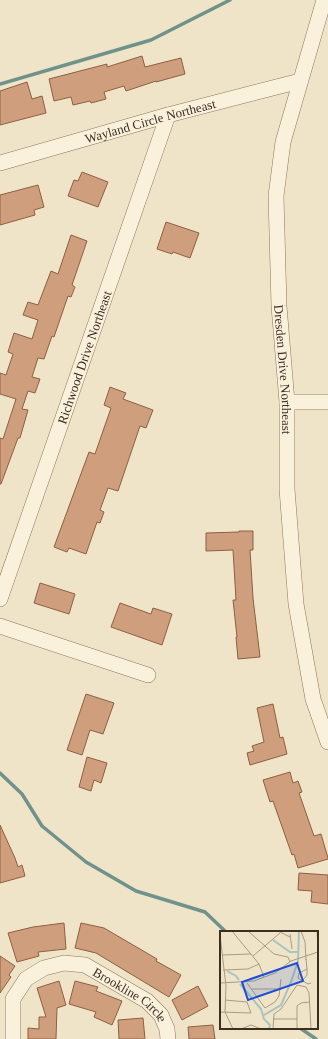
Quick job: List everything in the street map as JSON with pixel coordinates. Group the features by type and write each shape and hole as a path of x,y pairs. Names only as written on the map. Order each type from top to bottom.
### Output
{"street":[{"name":"Dresden Drive Northeast","path":"324,0 282,142 276,196 279,306 286,402 287,490 296,604 313,699 328,742"},
{"name":"Wayland Circle Northeast","path":"0,163 168,115 300,80"},
{"name":"Richwood Drive Northeast","path":"0,599 168,115"},
{"path":"286,402 328,402"},
{"path":"0,626 148,675"},
{"name":"Brookline Circle","path":"13,1039 12,999 26,978 44,968 64,963 85,965 147,1001 161,1014 167,1029 168,1039"}],"building":[{"path":"142,56 145,67 181,58 185,74 156,81 126,91 124,86 104,92 106,99 91,103 90,101 73,105 71,97 54,101 49,79 107,64 107,67"},
{"path":"27,82 32,99 42,96 46,113 0,125 0,91"},
{"path":"82,172 108,182 98,207 68,196 74,180 78,181"},
{"path":"38,185 44,207 34,210 35,215 0,225 0,195"},
{"path":"166,222 199,233 190,258 173,252 172,254 157,249"},
{"path":"71,235 87,241 72,285 75,287 71,297 68,296 54,337 52,336 44,359 38,358 32,377 40,379 35,393 28,391 22,409 28,410 20,438 18,438 0,484 0,438 3,439 16,399 0,394 0,373 6,375 13,354 8,352 14,333 32,339 38,320 23,315 28,302 38,305 51,271 58,274"},
{"path":"110,387 126,393 123,399 153,410 146,428 140,426 118,491 108,488 100,510 104,512 100,523 97,522 86,554 69,548 67,552 54,547 89,452 95,454 111,408 104,405"},
{"path":"253,531 253,550 250,550 253,598 260,657 238,659 233,600 236,600 233,550 206,551 206,533"},
{"path":"40,583 75,594 69,614 34,603"},
{"path":"120,603 151,614 153,608 172,614 162,645 111,627"},
{"path":"86,694 114,703 103,734 90,730 82,755 67,750"},
{"path":"273,704 280,738 283,737 287,754 250,765 247,753 254,751 252,746 264,742 257,708"},
{"path":"87,757 107,763 101,783 94,780 91,791 79,787"},
{"path":"290,772 293,783 298,781 302,792 299,793 314,836 321,834 328,858 298,868 273,801 270,802 263,780"},
{"path":"0,825 18,867 22,865 25,876 0,883"},
{"path":"299,873 328,875 328,904 311,902 312,891 298,890"},
{"path":"64,923 66,949 38,952 39,956 17,962 8,933 33,927"},
{"path":"81,923 104,928 181,975 169,997 96,953 75,948"},
{"path":"0,956 15,966 9,975 11,977 0,993"},
{"path":"59,981 66,1005 57,1008 56,1039 28,1039 28,1028 39,1029 39,1017 46,1017 37,988"},
{"path":"75,981 98,987 96,991 122,1001 112,1025 94,1017 96,1012 69,1004"},
{"path":"198,986 208,1006 182,1020 172,1000"},
{"path":"143,1018 145,1039 119,1039 118,1020"},
{"path":"213,1025 215,1039 189,1039 188,1027"}],"waterway":[{"path":"0,84 151,40 230,0"},
{"path":"0,773 22,794 42,826 86,862 136,891 205,912 225,931"},
{"path":"301,1029 316,1039"}]}
